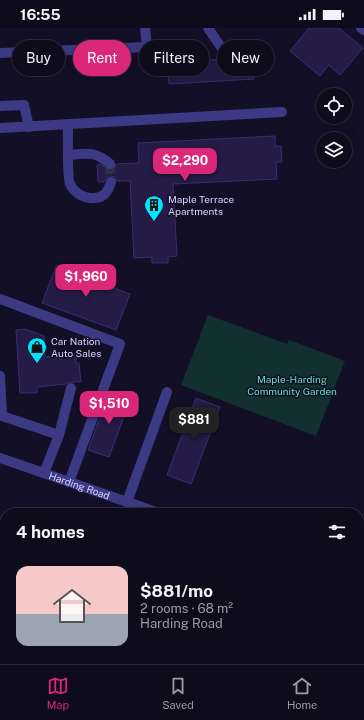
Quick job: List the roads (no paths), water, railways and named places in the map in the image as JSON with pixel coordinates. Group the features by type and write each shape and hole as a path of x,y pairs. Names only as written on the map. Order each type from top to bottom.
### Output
{"street":[{"path":"0,54 147,47 145,28"},
{"path":"208,28 217,41"},
{"path":"0,106 24,105 29,127"},
{"path":"0,128 282,112"},
{"path":"68,125 70,183 76,191 86,198 98,198 108,191 111,182"},
{"path":"68,154 93,154 102,156 110,164"},
{"path":"0,299 120,344 69,482"},
{"path":"0,376 2,416 59,435"},
{"path":"44,473 59,435 71,388"},
{"path":"126,502 167,392"},
{"name":"Harding Road","path":"0,458 144,508"}],"tunnel":[{"path":"110,164 111,182"}],"place":[{"name":"Maple Terrace Apartments","path":"154,222"},
{"name":"Car Nation Auto Sales","path":"37,364"}],"park label":[{"name":"Maple-Harding Community Garden","path":"292,384"}]}
